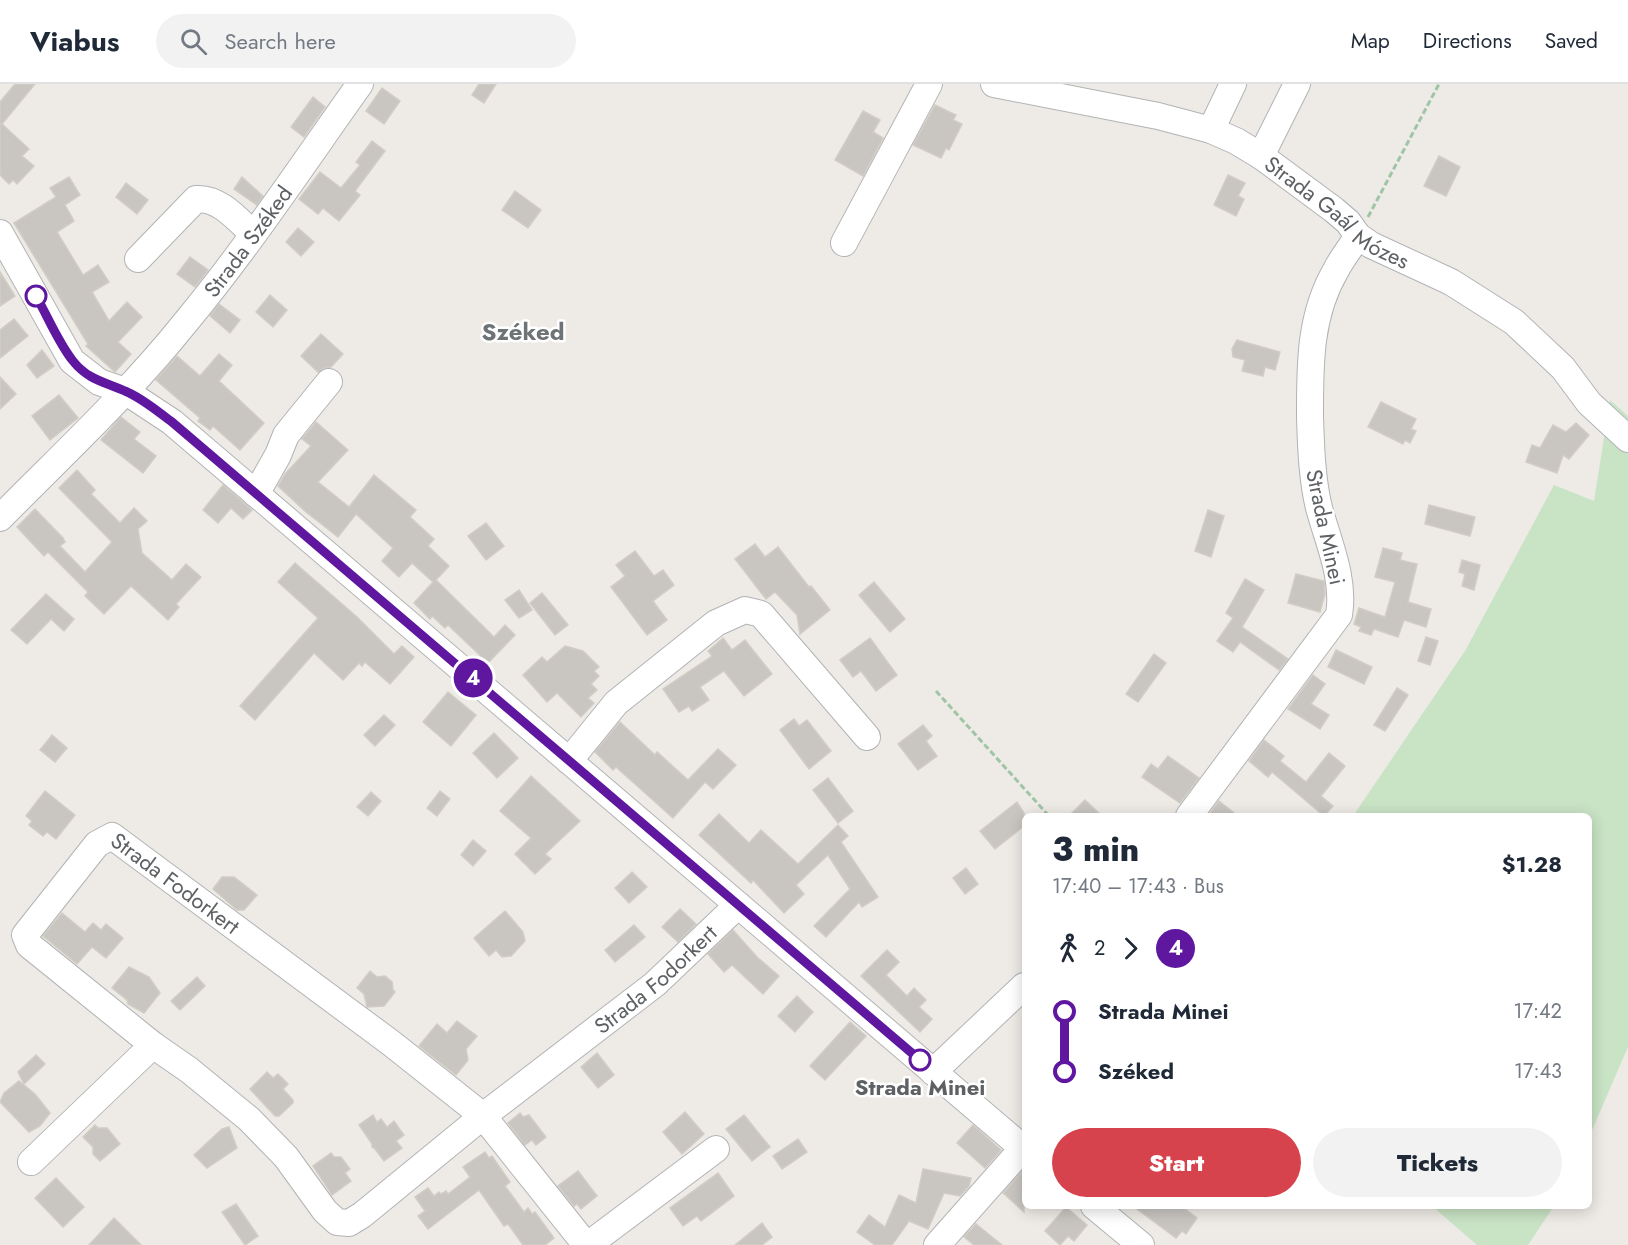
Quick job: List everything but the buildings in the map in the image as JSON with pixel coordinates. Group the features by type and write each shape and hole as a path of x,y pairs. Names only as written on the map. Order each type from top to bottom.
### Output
{"street":[{"name":"Strada Széked","path":"0,518 125,391 185,324 253,234 360,84"},
{"path":"844,243 929,84"},
{"name":"Strada Gaál Mózes","path":"994,84 1158,116 1211,130 1236,141 1261,156 1334,210 1371,245 1452,282 1514,322 1563,368 1589,403 1628,439"},
{"path":"1211,130 1233,84"},
{"path":"1261,156 1297,84"},
{"path":"138,259 195,199 210,200 228,211 253,234"},
{"path":"0,233 72,361 99,382 125,391 172,422 1022,1146"},
{"name":"Strada Minei","path":"1191,813 1339,615 1342,600 1339,577 1319,506 1312,466 1310,362 1313,333 1320,306 1335,271 1359,236"},
{"path":"256,494 278,455 286,435 329,382"},
{"path":"569,761 616,703 716,623 745,610 761,614 867,737"},
{"name":"Strada Fodorkert","path":"716,1149 587,1245 483,1116 345,1008 112,836 97,844 25,935 28,945 249,1119 286,1157 325,1211 337,1222 349,1223 362,1215 483,1116 655,984 738,905"},
{"path":"933,1072 1022,988"},
{"path":"32,1162 153,1045"},
{"path":"937,1245 1022,1150"},
{"path":"1098,1209 1141,1245"}],"path":[{"path":"1359,236 1439,84"},
{"path":"936,691 1046,813"}],"green space":[{"path":"1610,400 1628,416 1628,1047 1592,1130 1592,813 1355,813 1465,651 1554,485 1594,501"},
{"path":"1435,1209 1552,1209 1528,1245 1477,1245"}],"bus line":[{"name":"4","path":"36,296 72,361 99,382 136,397 172,422 920,1060"}],"place":[{"name":"Strada Minei","path":"920,1060"}],"district":[{"name":"Széked","path":"523,331"}]}
